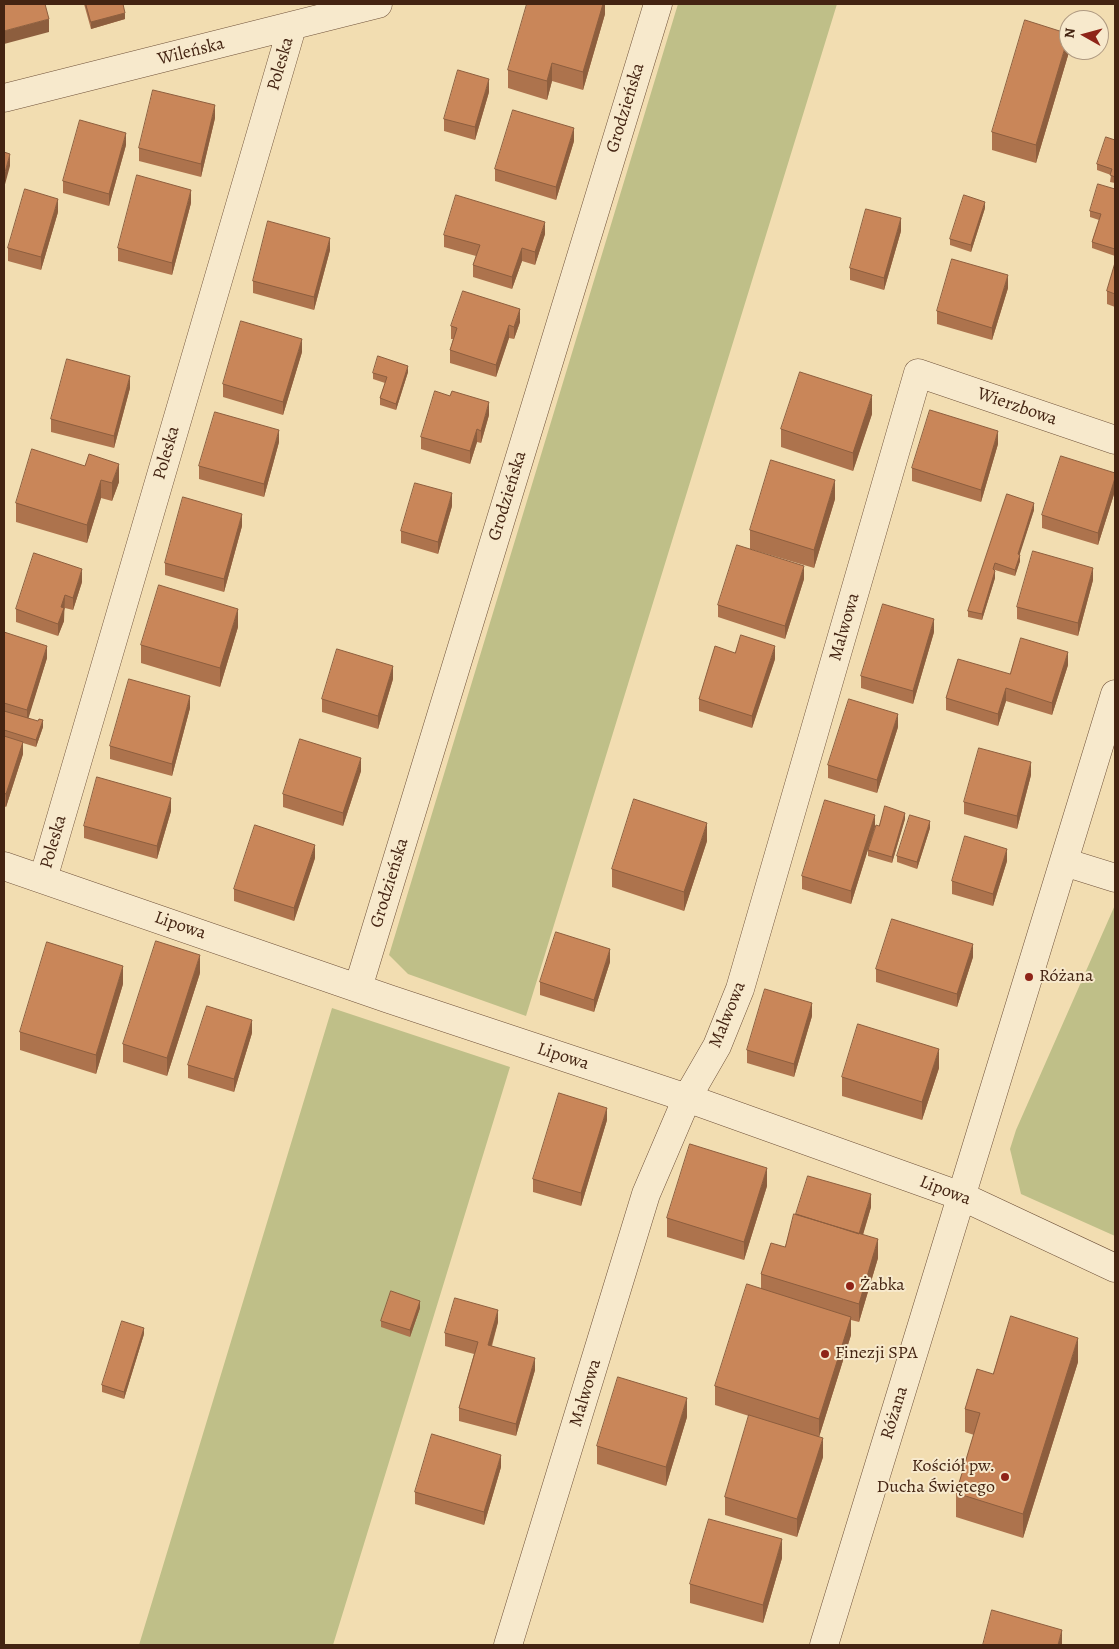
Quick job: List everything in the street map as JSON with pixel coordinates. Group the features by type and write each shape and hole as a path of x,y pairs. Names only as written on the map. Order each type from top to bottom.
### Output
{"street":[{"name":"Wileńska","path":"4,98 378,4"},
{"name":"Grodzieńska","path":"358,988 658,4"},
{"name":"Poleska","path":"43,879 292,27"},
{"name":"Wierzbowa","path":"918,373 1115,440"},
{"name":"Malwowa","path":"508,1645 646,1194 687,1098 717,1046 740,989 918,373"},
{"name":"Różana","path":"824,1645 1115,694"},
{"path":"1064,862 1115,878"},
{"name":"Lipowa","path":"4,866 358,988 687,1098 961,1196 1115,1268"}],"green space":[{"path":"678,4 837,4 526,1016 408,974 389,955"},
{"path":"1115,905 1115,1236 1021,1194 1010,1149 1016,1130"},
{"path":"332,1008 510,1067 333,1645 139,1645"}],"building":[{"path":"4,4 45,4 49,19 4,31"},
{"path":"86,4 123,4 125,13 91,22"},
{"path":"527,4 603,4 583,72 552,63 547,81 508,70"},
{"path":"1025,20 1059,31 1059,60 1061,60 1036,145 992,132"},
{"path":"458,70 489,79 475,127 444,119"},
{"path":"153,90 215,105 201,164 139,148"},
{"path":"513,110 574,128 556,187 495,169"},
{"path":"80,120 126,133 109,194 63,181"},
{"path":"1106,137 1115,140 1115,177 1110,175 1112,169 1097,164"},
{"path":"4,152 10,154 4,176"},
{"path":"137,175 191,190 172,263 118,248"},
{"path":"1098,184 1115,189 1115,249 1092,242 1101,214 1090,211"},
{"path":"25,189 58,199 41,257 8,248"},
{"path":"456,195 545,222 535,252 522,248 512,277 473,265 480,245 444,235"},
{"path":"964,195 985,202 971,245 950,239"},
{"path":"866,209 901,218 884,278 850,268"},
{"path":"268,221 330,238 314,297 253,281"},
{"path":"952,259 1008,275 992,328 937,311"},
{"path":"1115,263 1115,294 1107,291"},
{"path":"463,291 520,309 514,327 509,325 496,365 450,350 457,328 451,326"},
{"path":"241,321 302,339 283,402 223,384"},
{"path":"378,356 408,366 396,404 380,398 387,377 373,373"},
{"path":"67,359 130,376 114,436 51,419"},
{"path":"800,372 872,395 853,453 781,429"},
{"path":"435,391 450,396 452,391 489,402 481,431 477,429 470,451 421,437"},
{"path":"930,410 998,431 981,490 912,468"},
{"path":"215,412 279,430 264,484 199,466"},
{"path":"32,449 85,466 89,454 119,464 112,483 101,480 87,525 16,503"},
{"path":"1061,456 1115,473 1098,533 1042,515"},
{"path":"771,460 835,480 814,550 750,530"},
{"path":"415,483 452,493 438,542 401,531"},
{"path":"1007,494 1034,503 1015,570 995,563 993,569 995,571 982,614 968,611"},
{"path":"183,497 242,514 224,579 165,563"},
{"path":"737,545 804,566 785,626 718,605"},
{"path":"1033,551 1093,568 1078,623 1017,607"},
{"path":"34,553 82,569 73,598 65,595 61,607 64,608 58,624 16,609"},
{"path":"159,585 238,609 220,668 141,645"},
{"path":"883,604 934,619 913,691 861,676"},
{"path":"4,632 47,646 27,710 4,703"},
{"path":"741,635 775,646 752,716 699,699 715,646 735,653"},
{"path":"1021,638 1068,652 1052,703 1006,688 998,714 946,698 958,659 1010,674"},
{"path":"337,649 393,666 378,716 322,699"},
{"path":"129,679 190,696 172,764 110,746"},
{"path":"849,699 898,714 877,780 828,765"},
{"path":"4,711 38,721 39,719 43,720 36,740 4,730"},
{"path":"4,736 23,742 6,794 4,793"},
{"path":"300,739 361,758 343,813 283,794"},
{"path":"979,748 1031,762 1017,816 964,802"},
{"path":"97,777 171,798 157,846 84,826"},
{"path":"634,799 707,823 684,892 612,869"},
{"path":"825,800 875,815 851,891 802,876"},
{"path":"885,806 905,813 892,857 868,850 876,825 879,826"},
{"path":"910,815 930,821 917,862 897,856"},
{"path":"255,825 315,845 294,908 234,889"},
{"path":"965,836 1007,849 993,894 952,881"},
{"path":"892,919 973,944 957,994 876,969"},
{"path":"556,932 610,949 594,1000 540,982"},
{"path":"156,941 200,955 167,1058 123,1044"},
{"path":"47,942 123,966 96,1055 20,1032"},
{"path":"765,989 812,1003 794,1064 747,1050"},
{"path":"207,1006 252,1020 234,1079 188,1065"},
{"path":"858,1024 939,1049 922,1102 842,1077"},
{"path":"559,1093 607,1108 581,1193 533,1179"},
{"path":"690,1144 767,1168 744,1242 667,1218"},
{"path":"808,1176 871,1194 859,1234 796,1214"},
{"path":"794,1214 878,1239 859,1304 761,1274 771,1243 785,1247"},
{"path":"747,1284 851,1317 819,1419 715,1386"},
{"path":"391,1291 420,1301 410,1330 381,1321"},
{"path":"455,1298 498,1310 488,1345 535,1358 516,1424 459,1408 478,1342 445,1333"},
{"name":"Kościół pw. Ducha Świętego","path":"1011,1316 1078,1338 1023,1514 956,1493 980,1413 965,1409 977,1369 993,1374"},
{"path":"122,1321 144,1328 124,1392 102,1385"},
{"path":"618,1377 687,1398 666,1467 597,1446"},
{"path":"749,1415 823,1438 797,1519 725,1497"},
{"path":"432,1434 501,1455 484,1512 415,1492"},
{"path":"709,1519 782,1539 763,1605 690,1584"},
{"path":"992,1610 1062,1630 1058,1645 983,1645"}],"place":[{"name":"Różana","path":"1029,977"},
{"name":"Żabka","path":"850,1286"},
{"name":"Finezji SPA","path":"825,1354"},
{"name":"Kościół pw. Ducha Świętego","path":"1005,1477"}]}
